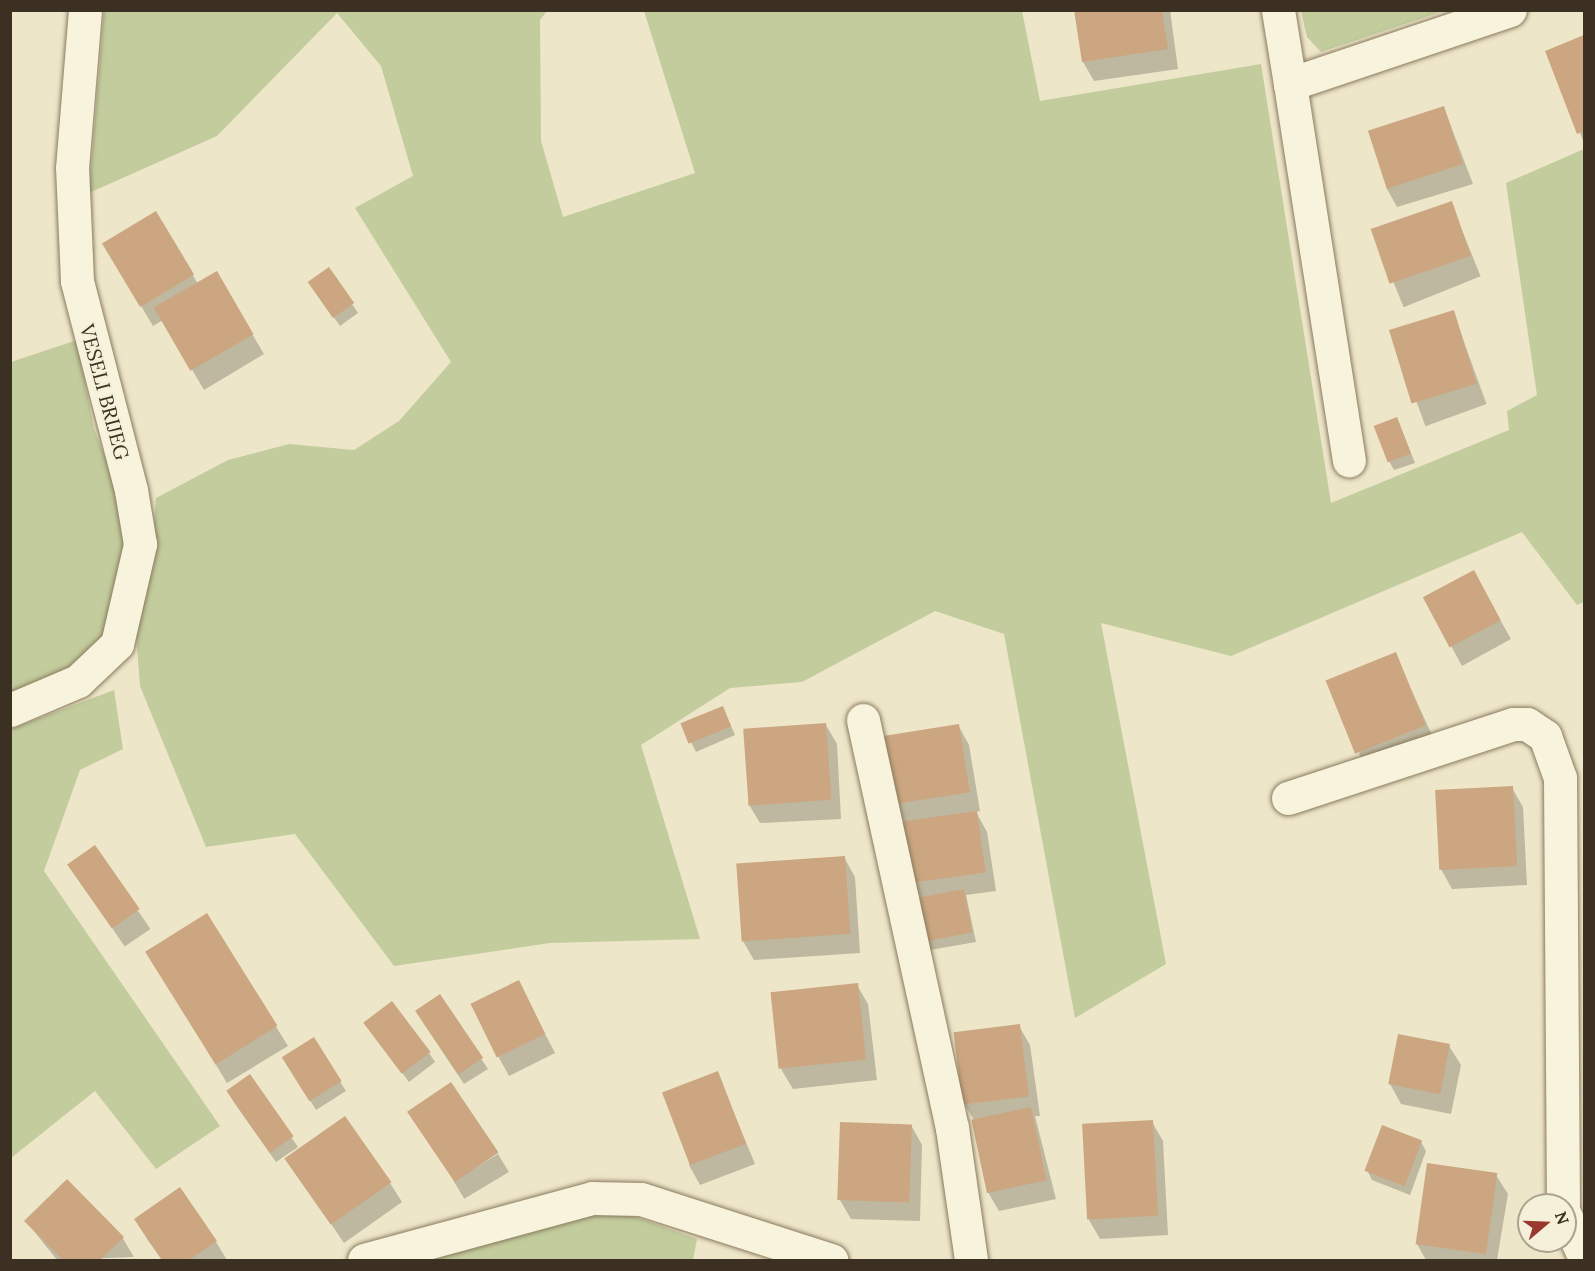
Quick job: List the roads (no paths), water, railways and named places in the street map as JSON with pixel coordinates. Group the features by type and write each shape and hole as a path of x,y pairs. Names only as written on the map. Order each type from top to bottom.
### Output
{"street":[{"name":"VESELI BRIJEG","path":"10,710 78,681 117,644 140,544 131,490 77,281 72,168 85,10"},
{"path":"1278,10 1349,460"},
{"path":"1290,84 1510,10"},
{"path":"863,720 952,1128 971,1260"},
{"path":"1288,798 1512,724 1527,724 1545,736 1560,778 1563,1193"},
{"path":"364,1260 592,1198 641,1199 831,1260"},
{"path":"1577,1241 1584,1256"}]}
